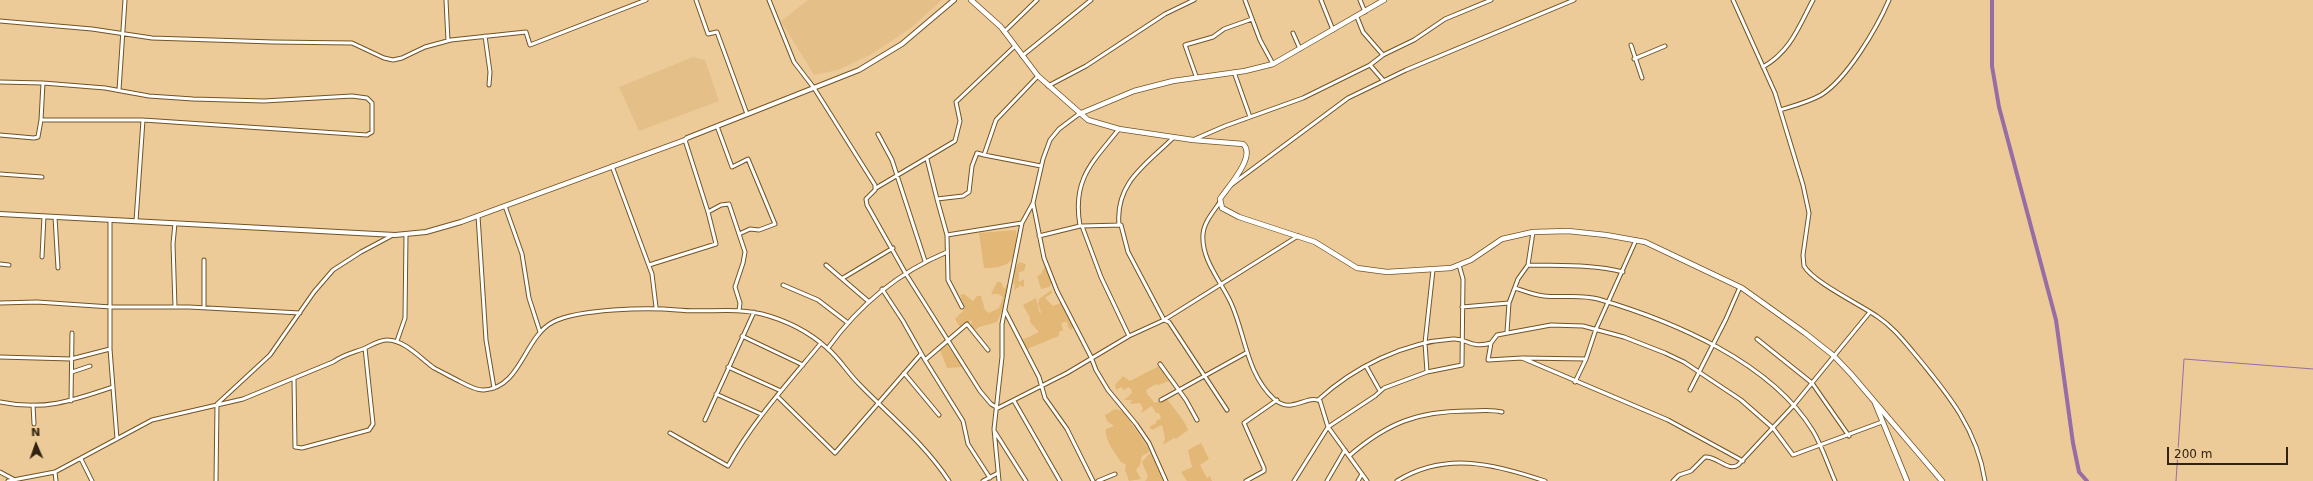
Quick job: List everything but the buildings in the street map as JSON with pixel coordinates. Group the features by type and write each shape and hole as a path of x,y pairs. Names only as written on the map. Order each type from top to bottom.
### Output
{"main road":[{"path":"971,0 995,20 1038,76 1079,114 1095,124 1193,140 1238,142 1246,147 1246,160 1220,202 1222,208 1239,217 1299,236 1326,247 1357,268 1387,272 1433,270 1460,265 1471,260 1502,239 1533,232 1568,231 1636,240 1661,249 1740,287 1776,310 1834,356 1942,481"},
{"path":"1079,114 1134,91 1196,76 1234,72 1272,64 1357,17 1384,0"},
{"path":"1874,401 1907,481"}],"street":[{"path":"119,90 124,35 124,0"},
{"path":"446,0 448,41"},
{"path":"0,21 92,29 152,38 352,43 384,58 393,60 425,47 448,41 485,36 526,32 530,45 646,0"},
{"path":"696,0 708,34 717,32 747,114"},
{"path":"769,0 794,62 814,88 876,188"},
{"path":"0,214 395,235 439,229 685,140 716,126 859,70 902,44 954,0"},
{"path":"1004,32 1037,0"},
{"path":"1022,56 1091,0"},
{"path":"1048,86 1086,66 1165,14 1194,0"},
{"path":"1245,0 1272,64"},
{"path":"1321,0 1333,30"},
{"path":"1360,0 1365,12"},
{"path":"1193,140 1303,98 1370,65 1383,55 1414,40 1445,19 1491,0"},
{"path":"1230,186 1306,131 1336,105 1382,80 1574,0"},
{"path":"1733,0 1763,67 1780,110 1809,213 1803,254 1804,266 1818,279 1887,322 1900,334 1953,401 1978,449 1986,481"},
{"path":"1763,67 1774,61 1786,49 1814,0"},
{"path":"1780,110 1816,98 1832,86 1857,56 1874,30 1889,0"},
{"path":"1357,17 1364,32 1383,55"},
{"path":"1196,76 1185,46 1213,37 1224,29 1252,19"},
{"path":"1294,33 1300,49"},
{"path":"485,36 490,72 489,85"},
{"path":"1631,45 1634,59 1642,78"},
{"path":"998,408 991,404 980,391 906,274 893,248 866,203 866,199 876,188 953,144 957,138 960,121 956,102 1015,46"},
{"path":"1634,59 1665,46"},
{"path":"1370,65 1382,80"},
{"path":"1234,72 1250,117"},
{"path":"984,155 996,120 1038,76"},
{"path":"0,82 43,83 119,90 149,96 193,99 264,101 352,96 367,98 372,103 372,132 367,135 143,120 41,120"},
{"path":"0,135 37,138 41,120 43,83"},
{"path":"998,481 995,432 1002,349 1002,324 1022,223 1033,203 1046,148 1054,135 1079,114"},
{"path":"136,222 143,120"},
{"path":"716,126 732,167 748,159 775,224 759,230 750,229 740,234"},
{"path":"1119,129 1088,168 1082,179 1079,198 1081,226 1100,277 1129,336"},
{"path":"878,134 885,145 925,261"},
{"path":"1119,225 1118,208 1126,184 1174,137"},
{"path":"649,265 716,244 708,212 685,140"},
{"path":"937,199 963,196 969,192 972,166 977,153 1041,166"},
{"path":"927,159 947,235 948,280 962,307"},
{"path":"612,166 649,265 656,307"},
{"path":"0,174 42,177"},
{"path":"1220,202 1207,222 1203,233 1208,259 1231,303 1246,353 1259,380 1277,400 1292,405 1318,400 1329,390 1382,357 1425,344 1461,338 1473,345 1491,343"},
{"path":"1033,203 1044,258 1057,291 1091,357 1096,370 1108,390 1136,424 1149,443 1166,481"},
{"path":"708,212 721,205 729,204 740,234 745,252 735,287 740,303 739,311"},
{"path":"505,206 522,254 529,298 540,332"},
{"path":"42,256 44,216"},
{"path":"478,216 486,340 494,388"},
{"path":"55,217 58,268"},
{"path":"110,220 110,350 117,439"},
{"path":"175,223 173,244 175,307"},
{"path":"947,235 1022,223"},
{"path":"1039,236 1081,226 1119,225 1123,227 1128,252 1164,320 1169,322 1227,410"},
{"path":"1507,332 1509,303 1515,288 1528,265 1533,232"},
{"path":"397,341 405,318 406,234"},
{"path":"216,481 217,404 270,356 322,281 333,270 361,252 395,235"},
{"path":"998,408 1067,373 1091,357 1129,336 1164,320 1220,283 1299,236"},
{"path":"1575,382 1586,359 1596,329 1623,272 1636,240"},
{"path":"843,278 893,248"},
{"path":"828,348 868,301 882,289 925,261 947,252"},
{"path":"204,260 204,308"},
{"path":"0,264 9,265"},
{"path":"826,265 868,301"},
{"path":"1294,481 1328,427 1380,391 1427,372 1462,366 1461,338 1463,279 1460,265"},
{"path":"1528,265 1581,266 1605,268 1623,272"},
{"path":"1427,372 1425,344 1433,270"},
{"path":"783,284 818,300 848,323"},
{"path":"1690,390 1726,319 1740,287"},
{"path":"1515,288 1544,296 1573,296 1597,299 1622,306 1712,344 1759,375 1783,393 1794,405 1813,432 1835,481"},
{"path":"882,289 963,421 968,444 990,478"},
{"path":"0,303 37,302 111,307 175,307 300,313"},
{"path":"1462,307 1509,303"},
{"path":"8,481 24,480 55,472 152,420 243,399 333,362 346,354 383,341 397,341 434,368 479,391 494,388 513,373 540,332 552,322 575,315 656,307 679,310 754,312 792,325 828,348 878,403 921,444 949,481"},
{"path":"1004,310 1039,376 1045,398 1067,429 1093,481"},
{"path":"705,420 754,312"},
{"path":"1673,481 1679,475 1691,471 1705,457 1712,457 1731,467 1736,467 1743,461 1794,405 1870,312"},
{"path":"925,360 948,340 969,325 988,350"},
{"path":"1586,359 1522,358 1488,360 1491,343 1497,335 1507,332 1551,325 1596,329 1665,353 1684,362 1699,374 1736,396 1773,428 1793,455 1820,447 1882,422"},
{"path":"72,333 72,402"},
{"path":"742,336 803,365"},
{"path":"1757,339 1812,383 1849,436"},
{"path":"670,433 728,466 743,439 761,414 821,343"},
{"path":"294,379 295,448 302,448 369,430 373,424 365,348"},
{"path":"0,357 72,359 110,350"},
{"path":"1161,400 1178,389 1246,353"},
{"path":"777,396 835,453 921,354"},
{"path":"1522,358 1575,382 1668,420 1743,461"},
{"path":"1160,364 1178,389 1197,420"},
{"path":"72,372 90,366"},
{"path":"1366,366 1380,391"},
{"path":"728,367 781,391"},
{"path":"904,373 939,414"},
{"path":"0,402 33,405 72,402 113,387"},
{"path":"716,394 761,414"},
{"path":"1246,481 1264,471 1264,468 1244,423 1277,400"},
{"path":"1318,400 1324,407 1328,427 1368,481"},
{"path":"1014,401 1060,481"},
{"path":"33,405 34,424"},
{"path":"1349,456 1379,432 1411,418 1447,411 1492,409 1502,412"},
{"path":"995,432 1026,481"},
{"path":"1327,481 1345,450"},
{"path":"81,459 92,481"},
{"path":"1397,481 1410,473 1430,467 1451,463 1471,463 1491,465 1545,481"},
{"path":"0,472 17,480"},
{"path":"55,472 56,481"},
{"path":"983,481 998,473"},
{"path":"1098,481 1115,474"},
{"path":"1358,481 1362,474"}],"shaded area":[{"path":"808,0 942,0 911,28 872,54 838,70 814,75 781,21"},
{"path":"693,57 705,60 719,101 639,131 619,87"},
{"path":"1016,230 1016,248 1012,260 1002,266 984,268 979,233"},
{"path":"1019,262 1026,264 1024,271 1019,272 1019,282 1024,279 1024,287 1019,285 1019,287 1014,290 1015,285 1012,282 1014,282 1015,269"},
{"path":"1045,266 1052,283 1049,287 1041,289 1037,276 1041,274"},
{"path":"997,282 1001,282 1004,289 1009,282 1010,283 1004,307 997,322 979,327 975,330 971,326 972,320 960,327 955,319 965,309 960,295 964,294 973,301 977,296 981,296 985,310 989,313 999,308 1003,297 998,294 991,294"},
{"path":"1051,290 1052,293 1045,298 1053,306 1063,302 1074,326 1071,330 1068,327 1067,322 1064,322 1061,324 1063,330 1059,332 1059,336 1027,349 1020,341 1039,332 1030,322 1030,318 1023,305 1036,298 1040,314 1041,312 1038,304 1039,299"},
{"path":"947,345 963,367 947,368 940,350"},
{"path":"1159,366 1169,381 1158,385 1156,384 1146,390 1147,394 1155,403 1166,398 1188,430 1176,439 1174,438 1163,445 1165,438 1162,425 1152,430 1149,427 1156,423 1157,420 1161,419 1159,413 1156,413 1152,406 1141,413 1143,408 1140,403 1132,404 1130,403 1132,400 1124,400 1132,393 1131,389 1128,387 1124,390 1121,387 1116,390 1115,385 1123,376 1130,381"},
{"path":"1115,409 1123,411 1149,449 1149,452 1142,456 1140,465 1136,470 1141,479 1129,481 1125,470 1126,464 1122,463 1111,447 1107,437 1106,429 1114,426 1107,421 1105,415"},
{"path":"1201,443 1209,459 1200,465 1207,478 1210,476 1212,481 1187,481 1181,472 1192,467 1188,450"},
{"path":"1149,454 1151,454 1155,460 1164,481 1145,481 1148,477 1142,462"}],"waterway":[{"path":"1992,0 1992,66 1999,107 2056,320 2073,443 2079,472 2087,481"},
{"path":"2176,481 2184,359 2313,369"}]}
